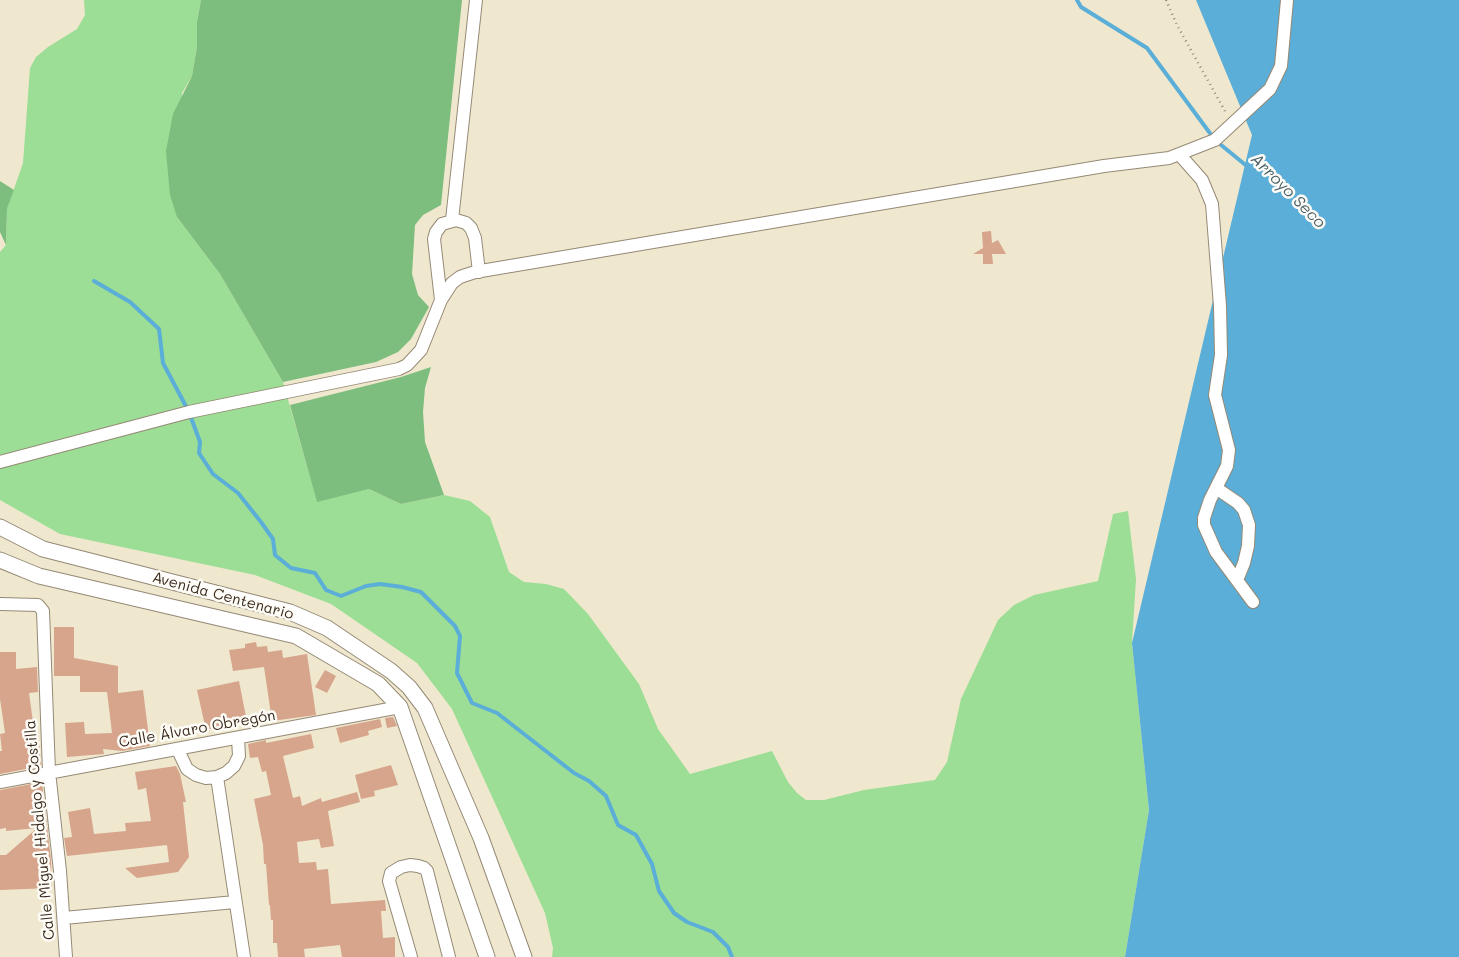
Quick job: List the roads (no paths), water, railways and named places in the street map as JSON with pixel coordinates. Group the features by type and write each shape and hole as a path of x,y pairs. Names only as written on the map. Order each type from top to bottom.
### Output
{"main road":[{"name":"Avenida Centenario","path":"0,527 43,549 290,612 327,628 391,671 409,687 425,708 480,838 524,957"},
{"name":"Avenida Centenario","path":"0,560 39,576 296,636 378,684 400,707 487,957"}],"street":[{"path":"452,220 476,0"},
{"path":"0,462 189,412 399,369 421,350 440,300 452,283 460,277 479,272 1104,166 1169,158 1215,140 1270,89 1281,66 1287,0"},
{"path":"1179,154 1202,180 1212,204 1220,306 1221,356 1215,395 1229,450 1227,466 1204,518 1204,525 1216,552 1253,602"},
{"path":"440,300 434,239 440,226 452,220 466,223 473,231 479,272"},
{"path":"1216,488 1238,503 1244,510 1249,525 1248,546 1237,580"},
{"name":"Calle Miguel Hidalgo y Costilla","path":"0,604 38,605 43,611 49,772 60,872 66,957"},
{"name":"Calle Álvaro Obregón","path":"0,782 400,707"},
{"path":"178,750 187,769 206,778 217,777 226,773 234,766 239,756 238,738"},
{"path":"217,777 244,957"},
{"path":"411,957 389,881 391,872 410,865 424,868 427,872 449,957"},
{"path":"64,918 236,902"},
{"path":"480,939 481,957"}],"water":[{"path":"1196,0 1459,0 1459,957 1125,957 1149,810 1132,643 1252,135"}],"waterway":[{"name":"Arroyo Seco","path":"1077,0 1081,7 1147,48 1215,140 1248,167"},
{"path":"94,281 130,302 159,329 163,363 189,412 200,442 199,453 213,474 238,493 261,522 273,539 275,555 291,568 315,573 326,590 341,596 366,586 380,584 421,592 455,626 460,636 457,673 472,703 497,713 574,773 589,781 606,796 618,825 636,835 652,864 659,891 674,913 687,922 713,932 728,947 732,957"}]}
